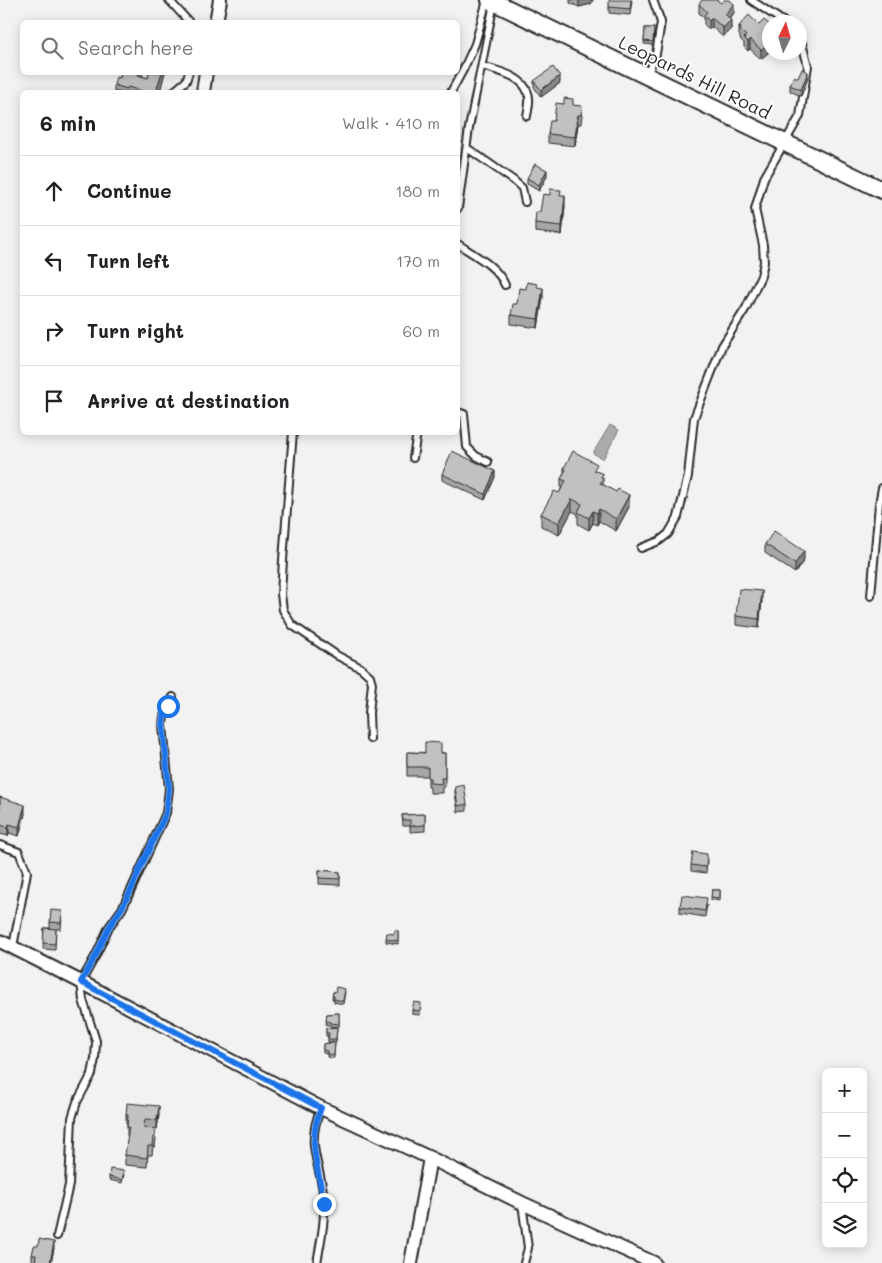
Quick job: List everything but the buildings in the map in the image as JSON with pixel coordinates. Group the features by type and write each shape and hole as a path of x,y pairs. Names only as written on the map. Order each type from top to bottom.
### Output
{"main road":[{"name":"Leopards Hill Road","path":"490,1 882,190"}],"street":[{"path":"216,20 220,0"},
{"path":"203,90 206,75"},
{"path":"0,941 321,1108 654,1263"},
{"path":"411,1263 430,1158"}],"lane":[{"path":"169,0 187,20"},
{"path":"646,76 656,54 661,22 653,0"},
{"path":"751,0 774,15"},
{"path":"460,195 482,66 490,1"},
{"path":"452,90 475,44 490,1"},
{"path":"641,548 659,541 668,534 678,517 688,476 694,418 722,346 746,308 761,276 764,262 763,245 755,209 764,178 800,116 808,66 806,60"},
{"path":"482,66 515,77 528,91 527,116"},
{"path":"175,90 186,81 188,75"},
{"path":"467,148 522,188 525,202"},
{"path":"460,245 491,267 502,277 505,285"},
{"path":"460,413 464,414 467,448 476,456 488,462"},
{"path":"294,435 283,560 281,594 283,610 292,626 338,656 361,668 370,676 372,684 369,713 370,739"},
{"path":"413,458 417,435"},
{"path":"871,596 882,488"},
{"path":"57,1236 69,1185 72,1118 77,1102 92,1074 96,1059 96,1041 83,1000 81,982 109,927 122,908 166,813 169,789 163,725 164,716 173,697"},
{"path":"0,845 19,852 27,872 13,947"},
{"path":"317,1263 324,1222 324,1204 314,1153 313,1133 321,1108"},
{"path":"522,1203 528,1248 524,1263"}],"shaded area":[{"path":"610,425 619,430 603,459 593,453"}],"route":[{"path":"168,706 163,725 169,789 166,813 122,908 109,927 81,982 321,1108 313,1133 314,1153 324,1204"}]}
